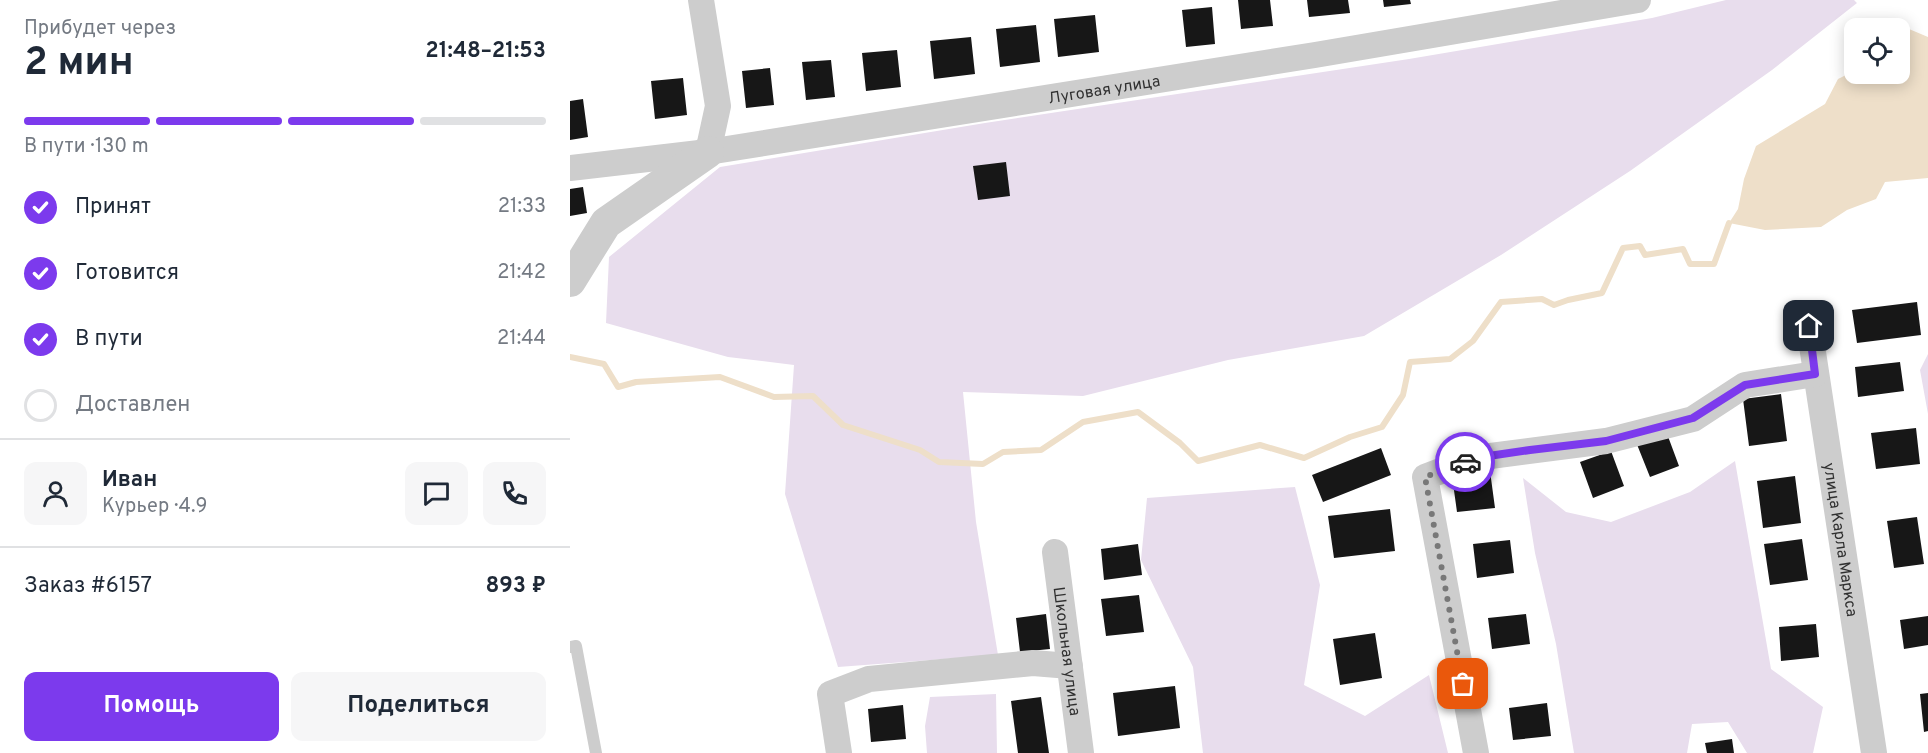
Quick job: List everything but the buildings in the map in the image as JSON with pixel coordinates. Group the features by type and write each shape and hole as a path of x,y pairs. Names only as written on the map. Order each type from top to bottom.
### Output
{"street":[{"path":"570,281 606,224 708,152 718,106 700,0"},
{"name":"Луговая улица","path":"570,168 708,152 1315,55 1638,0"},
{"name":"улица Карла Маркса","path":"1809,326 1874,753"},
{"path":"1476,753 1425,477 1475,458 1606,441 1693,418 1745,385 1815,374"},
{"name":"Школьная улица","path":"1055,552 1081,753"},
{"path":"838,753 830,694 869,680 1033,663 1070,666"}],"lane":[{"path":"570,647 576,646 596,753"}],"shaded area":[{"path":"1726,0 1854,0 1857,3 1772,70 1630,171 1501,255 1364,336 1228,360 1083,396 963,392 976,522 998,655 838,667 785,494 794,365 728,357 606,323 609,257 720,167 985,123 1409,59 1652,18"},
{"path":"1910,29 1928,37 1928,178 1885,182 1876,199 1847,210 1821,227 1765,230 1729,223 1738,209 1744,179 1756,146 1825,104 1838,79 1844,76 1844,84 1910,84"},
{"path":"1928,354 1928,414 1920,370"},
{"path":"1735,461 1771,669 1823,707 1813,753 1747,753 1728,722 1692,724 1687,753 1574,753 1556,644 1535,553 1523,478 1566,512 1611,522 1690,492"},
{"path":"1295,487 1320,585 1304,685 1365,716 1429,675 1448,753 1203,753 1193,667 1141,560 1147,498"},
{"path":"996,694 997,753 927,753 925,726 930,697"}],"waterway":[{"path":"570,357 604,364 618,387 636,382 720,377 774,397 813,396 843,425 920,450 939,462 983,464 1003,452 1041,450 1083,422 1138,412 1180,443 1198,461 1260,445 1304,458 1350,437 1382,427 1403,395 1410,362 1450,359 1473,341 1501,302 1542,299 1554,305 1602,293 1623,248 1640,246 1645,255 1683,249 1690,264 1714,264 1729,223"}],"way so far":[{"path":"1463,684 1425,477 1465,462"}],"route":[{"path":"1465,462 1475,458 1606,441 1693,418 1745,385 1815,374 1809,326"}]}
